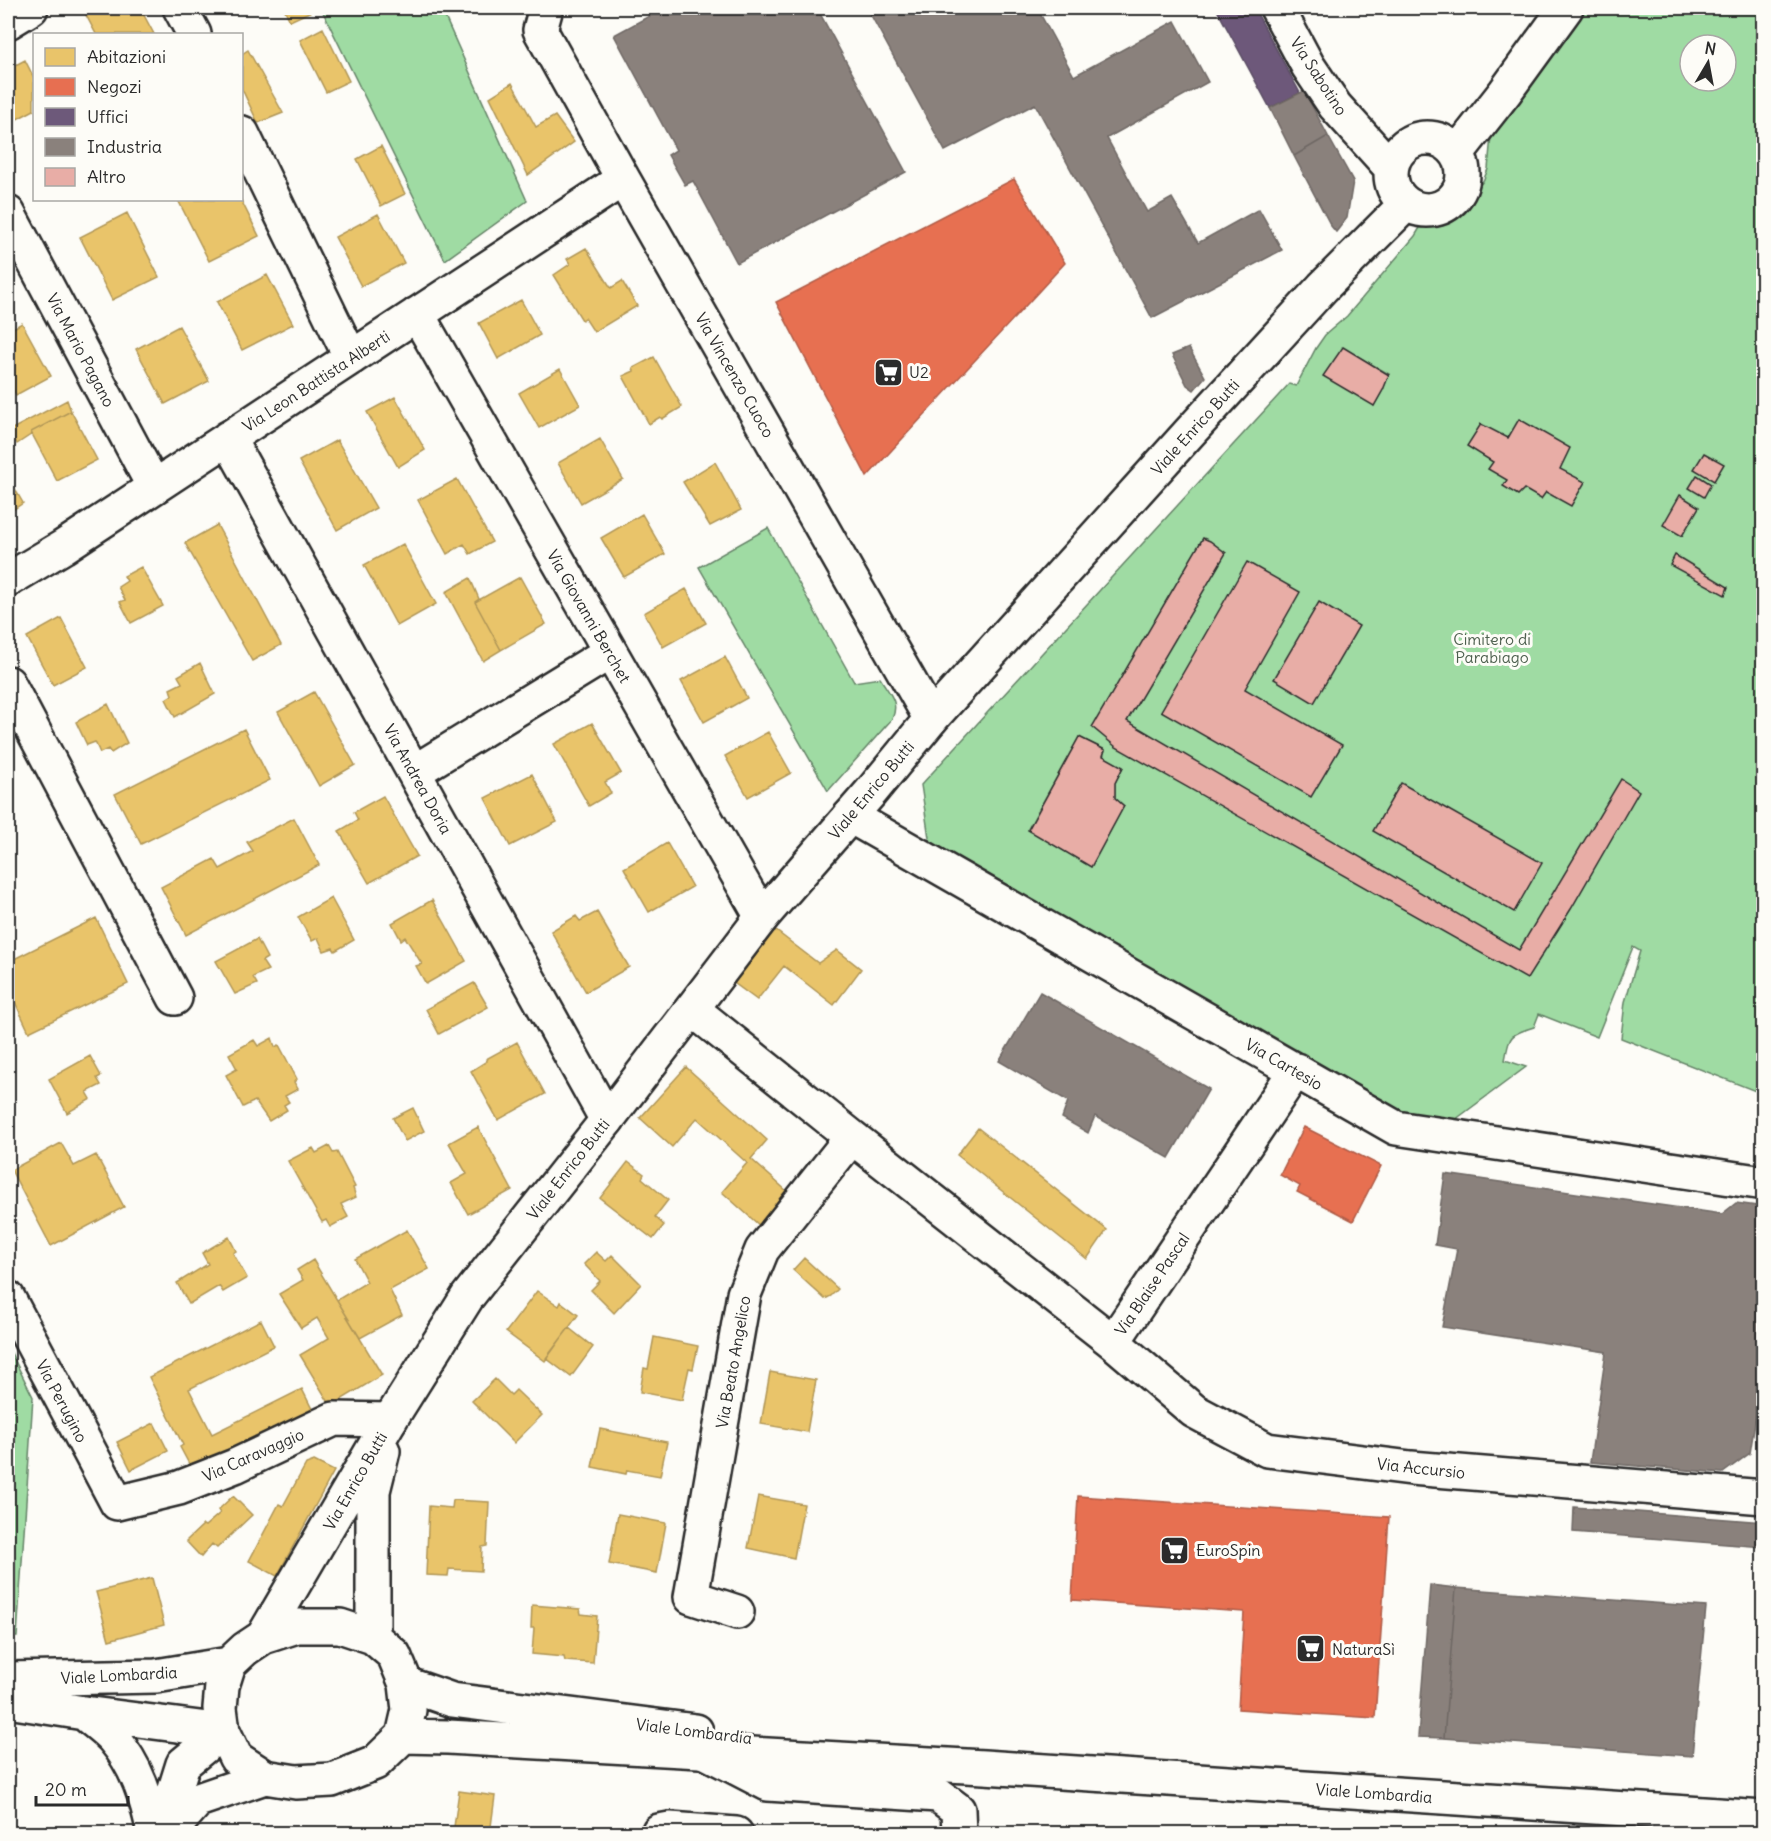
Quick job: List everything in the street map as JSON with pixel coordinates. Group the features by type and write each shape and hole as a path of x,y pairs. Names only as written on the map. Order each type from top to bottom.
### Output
{"street":[{"path":"8,22 31,8"},
{"path":"180,8 193,33"},
{"name":"Via Sabotino","path":"1277,8 1308,66 1335,106 1390,168"},
{"path":"1456,153 1505,92 1566,8"},
{"name":"Via Vincenzo Cuoco","path":"543,19 623,179 931,719"},
{"path":"243,135 351,358"},
{"path":"1420,138 1433,138 1448,144 1456,153 1461,162 1463,180 1457,195 1448,204 1433,210 1420,210 1406,204 1397,195 1391,180 1390,168 1397,153 1406,144 1420,138"},
{"name":"Via Leon Battista Alberti","path":"8,580 63,547 623,179"},
{"name":"Viale Enrico Butti","path":"390,1420 468,1296 607,1120 762,916 931,719 1323,287 1406,204"},
{"name":"Via Mario Pagano","path":"8,213 154,487"},
{"name":"Via Giovanni Berchet","path":"417,314 762,916"},
{"name":"Via Andrea Doria","path":"228,438 607,1120"},
{"path":"414,772 610,652"},
{"path":"8,683 175,998"},
{"name":"Via Cartesio","path":"850,816 1396,1128 1764,1183"},
{"path":"692,1009 852,1137"},
{"name":"Via Blaise Pascal","path":"852,1137 1113,1342 1296,1070"},
{"name":"Via Beato Angelico","path":"737,1612 691,1597 744,1294 762,1250 852,1137"},
{"name":"Via Perugino","path":"8,1298 117,1503"},
{"name":"Via Accursio","path":"1113,1342 1194,1411 1267,1450 1411,1468 1764,1497"},
{"name":"Via Caravaggio","path":"117,1503 179,1488 235,1466 334,1419 390,1420"},
{"name":"Via Enrico Butti","path":"373,1637 373,1491 390,1420"},
{"name":"Via Enrico Butti","path":"263,1637 390,1420"},
{"path":"297,1626 340,1626 373,1637 394,1655 406,1684 409,1710 403,1736 375,1763 332,1780 297,1782 265,1777 236,1758 223,1731 220,1708 222,1686 229,1664 245,1649 263,1637 297,1626"},
{"name":"Viale Lombardia","path":"8,1679 156,1676 229,1664"},
{"name":"Viale Lombardia","path":"406,1684 452,1700 984,1767"},
{"name":"Viale Lombardia","path":"8,1701 223,1731"},
{"path":"84,1713 112,1736 135,1768 149,1808 154,1833"},
{"path":"161,1833 183,1764 223,1731"},
{"name":"Viale Lombardia","path":"403,1736 984,1767 1764,1818"},
{"path":"706,1752 768,1784 938,1795 958,1810 959,1833"},
{"path":"168,1833 198,1800 265,1777"},
{"path":"658,1833 670,1829 736,1833"}],"green space":[{"path":"321,8 441,8 527,201 445,260"},
{"name":"Cimitero di Parabiago","path":"1585,8 1763,8 1763,1094 1621,1038 1625,1002 1640,951 1633,947 1597,1037 1539,1014 1534,1027 1515,1034 1508,1045 1505,1060 1526,1067 1444,1128 1398,1117 931,851 921,785 1289,384 1296,386 1325,335 1347,316 1421,226 1428,219 1456,211 1464,206 1483,181 1488,169 1491,136","holes":["1343,348 1389,374 1374,406","1079,737 1105,750 1103,756 1123,767 1115,783 1115,798 1124,806 1091,867 1028,829"]},
{"path":"768,528 854,682 880,678 894,703 892,719 828,791 699,567"},
{"path":"8,1347 33,1397 17,1637 8,1637"}],"building: Abitazioni":[{"path":"101,8 140,8 153,33 95,33 86,15"},
{"path":"284,8 313,8 314,10 290,21"},
{"path":"323,28 349,81 326,92 300,40"},
{"path":"248,50 283,113 258,123 243,91 243,53"},
{"path":"25,60 33,76 33,111 8,124 8,69"},
{"path":"512,83 536,127 555,116 574,142 528,175 490,97"},
{"path":"381,146 405,194 381,206 357,159"},
{"path":"179,201 242,201 259,236 209,261"},
{"path":"127,213 159,277 112,300 80,237"},
{"path":"378,214 404,263 361,286 335,237"},
{"path":"586,248 611,288 622,281 637,306 594,332 585,318 582,320 554,275 570,264 567,259"},
{"path":"267,275 293,324 242,350 217,302"},
{"path":"521,300 540,335 498,359 479,323"},
{"path":"22,323 51,376 16,395 8,379 8,331"},
{"path":"179,326 209,381 165,404 136,349"},
{"path":"654,357 682,407 649,424 623,376"},
{"path":"560,369 580,405 539,428 519,393"},
{"path":"395,397 425,450 398,467 367,412"},
{"path":"67,400 71,411 31,432 32,434 17,444 10,430"},
{"path":"71,411 97,460 57,481 31,432"},
{"path":"600,439 623,479 581,503 558,463"},
{"path":"337,440 376,508 337,530 299,461"},
{"path":"715,462 741,510 710,526 683,482"},
{"path":"8,477 23,503 8,513"},
{"path":"457,479 492,542 470,554 464,544 447,554 418,500"},
{"path":"642,514 665,554 624,577 601,538"},
{"path":"217,525 281,645 252,661 185,543"},
{"path":"403,544 436,604 397,626 364,565"},
{"path":"141,567 163,606 131,623 120,602 125,600 118,587 127,581 124,576"},
{"path":"520,577 546,624 501,650 475,602"},
{"path":"470,578 479,599 475,602 501,650 483,661 446,592"},
{"path":"686,589 706,623 663,647 644,613"},
{"path":"61,618 87,667 53,685 27,637"},
{"path":"725,657 747,698 704,722 681,681"},
{"path":"200,663 215,694 175,717 166,699 172,695 170,689 182,683 178,676"},
{"path":"314,692 355,765 319,786 278,712"},
{"path":"108,704 127,743 111,753 108,749 100,753 95,742 87,745 76,722"},
{"path":"592,723 621,773 605,782 611,793 589,806 554,744"},
{"path":"244,729 270,780 141,844 115,794"},
{"path":"768,732 791,773 748,797 725,756"},
{"path":"532,774 557,822 510,846 485,798"},
{"path":"383,796 417,856 369,883 339,831 358,820 354,812"},
{"path":"294,818 319,865 186,935 161,887 214,859 220,869 253,851 247,842"},
{"path":"667,843 692,887 649,912 624,868"},
{"path":"331,898 354,940 335,951 333,948 324,951 318,938 312,941 298,917"},
{"path":"432,900 466,961 426,984 416,966 422,964 405,937 401,940 392,923"},
{"path":"597,912 629,967 586,992 551,931 576,916 580,921"},
{"path":"96,918 128,984 29,1032 8,987 8,962"},
{"path":"775,930 818,963 837,950 861,969 834,1005 784,966 757,1000 734,983"},
{"path":"257,939 267,958 262,961 268,970 253,977 257,984 235,994 216,961"},
{"path":"474,983 488,1007 439,1034 426,1009"},
{"path":"272,1038 275,1047 279,1045 297,1079 294,1082 298,1089 285,1096 289,1102 284,1105 287,1110 269,1121 255,1101 243,1107 226,1075 237,1069 229,1054 254,1040 258,1046"},
{"path":"517,1042 545,1094 498,1120 471,1071 487,1061 486,1059"},
{"path":"90,1056 101,1076 97,1078 101,1085 87,1092 91,1099 67,1113 49,1079"},
{"path":"686,1067 767,1140 751,1159 789,1193 760,1226 722,1192 747,1163 697,1118 672,1147 640,1118"},
{"path":"413,1108 424,1131 405,1141 393,1118"},
{"path":"478,1127 512,1190 468,1214 451,1183 467,1174 449,1143"},
{"path":"978,1128 1107,1230 1087,1259 957,1155"},
{"path":"61,1143 74,1166 96,1155 124,1207 51,1246 11,1170"},
{"path":"329,1146 333,1153 337,1152 355,1187 353,1188 356,1197 341,1204 348,1217 330,1227 326,1220 322,1222 288,1161 313,1148 316,1153"},
{"path":"628,1162 644,1174 642,1178 668,1200 655,1217 664,1225 653,1239 600,1198"},
{"path":"407,1230 429,1269 390,1290 402,1315 360,1338 337,1300 367,1282 355,1259"},
{"path":"229,1237 236,1251 233,1253 247,1278 223,1292 219,1286 189,1304 177,1283 208,1264 202,1253"},
{"path":"596,1252 606,1261 612,1255 641,1284 614,1313 591,1290 600,1281 584,1264"},
{"path":"804,1258 838,1289 831,1296 825,1299 793,1270"},
{"path":"313,1260 382,1375 331,1406 300,1355 329,1338 317,1318 301,1328 279,1294 303,1280 297,1270"},
{"path":"537,1291 559,1306 561,1302 578,1315 545,1361 506,1332"},
{"path":"261,1320 274,1346 189,1389 212,1434 302,1389 316,1417 196,1477 180,1447 183,1445 149,1377"},
{"path":"569,1328 593,1347 571,1377 546,1358"},
{"path":"654,1337 698,1346 693,1369 689,1368 682,1400 640,1392 644,1368 648,1369"},
{"path":"770,1372 816,1380 807,1432 761,1424"},
{"path":"495,1379 511,1395 516,1390 542,1415 514,1443 472,1401"},
{"path":"154,1423 168,1451 131,1470 117,1442"},
{"path":"600,1429 667,1442 660,1476 627,1470 626,1474 592,1467"},
{"path":"314,1461 334,1471 277,1576 249,1561 279,1504 283,1506 306,1464"},
{"path":"233,1496 252,1515 217,1548 212,1544 201,1557 186,1541 220,1513 218,1510"},
{"path":"758,1496 804,1504 794,1558 748,1548"},
{"path":"453,1500 489,1502 487,1546 482,1547 481,1571 449,1569 448,1576 426,1575 429,1506 452,1508"},
{"path":"618,1514 666,1523 657,1573 609,1564"},
{"path":"152,1578 164,1625 109,1640 96,1592"},
{"path":"532,1605 580,1609 581,1614 597,1616 593,1663 565,1661 564,1657 532,1654 534,1628 531,1628"},
{"path":"459,1791 495,1796 490,1834 453,1834"}],"building: Negozi":[{"name":"U2","path":"1014,179 1065,263 867,477 776,302"},
{"path":"1304,1127 1381,1166 1353,1221 1297,1192 1300,1186 1280,1175"},
{"path":"1078,1496 1389,1517 1375,1718 1238,1709 1244,1612 1072,1600"}],"building: Uffici":[{"path":"1216,8 1254,8 1300,93 1270,108"}],"building: Industria":[{"path":"664,8 817,8 906,172 737,263 693,181 685,185 668,155 676,150 614,35"},
{"path":"867,8 1037,8 1074,76 1175,21 1208,82 1107,138 1147,212 1172,198 1198,243 1259,209 1282,250 1152,318 1035,104 945,151"},
{"path":"1304,91 1328,136 1294,156 1270,108"},
{"path":"1328,136 1353,181 1347,218 1336,232 1294,156"},
{"path":"1189,348 1205,377 1194,390 1187,385 1172,355"},
{"path":"1040,992 1209,1089 1169,1158 1095,1116 1088,1133 1062,1118 1068,1101 999,1061"},
{"path":"1445,1174 1722,1214 1736,1203 1764,1207 1764,1366 1750,1453 1723,1473 1590,1462 1606,1352 1442,1327 1457,1249 1435,1245"},
{"path":"1574,1507 1764,1522 1764,1547 1573,1532"},
{"path":"1430,1585 1456,1588 1444,1738 1418,1737"},
{"path":"1456,1588 1706,1607 1692,1756 1444,1738"}],"building: Altro":[{"path":"1343,347 1389,375 1374,406 1323,376"},
{"path":"1519,419 1570,448 1560,469 1585,482 1571,506 1546,492 1541,499 1524,489 1518,495 1503,486 1507,480 1488,469 1493,462 1467,446 1481,424 1508,438"},
{"path":"1704,453 1724,464 1714,481 1694,469"},
{"path":"1697,475 1711,484 1704,497 1689,488"},
{"path":"1680,495 1699,507 1682,536 1663,525"},
{"path":"1203,538 1226,553 1127,721 1519,950 1621,779 1639,791 1571,909 1527,979 1116,747 1092,727"},
{"path":"1675,555 1728,587 1725,595 1670,565"},
{"path":"1247,562 1300,592 1245,689 1342,745 1311,797 1161,711"},
{"path":"1319,602 1359,626 1314,703 1274,679"},
{"path":"1079,737 1105,750 1103,756 1123,767 1115,783 1115,798 1124,806 1091,867 1028,830"},
{"path":"1401,783 1542,863 1514,912 1373,831"}],"place":[{"name":"U2","path":"888,372"},
{"name":"EuroSpin","path":"1175,1550"},
{"name":"NaturaSì","path":"1311,1649"}]}
